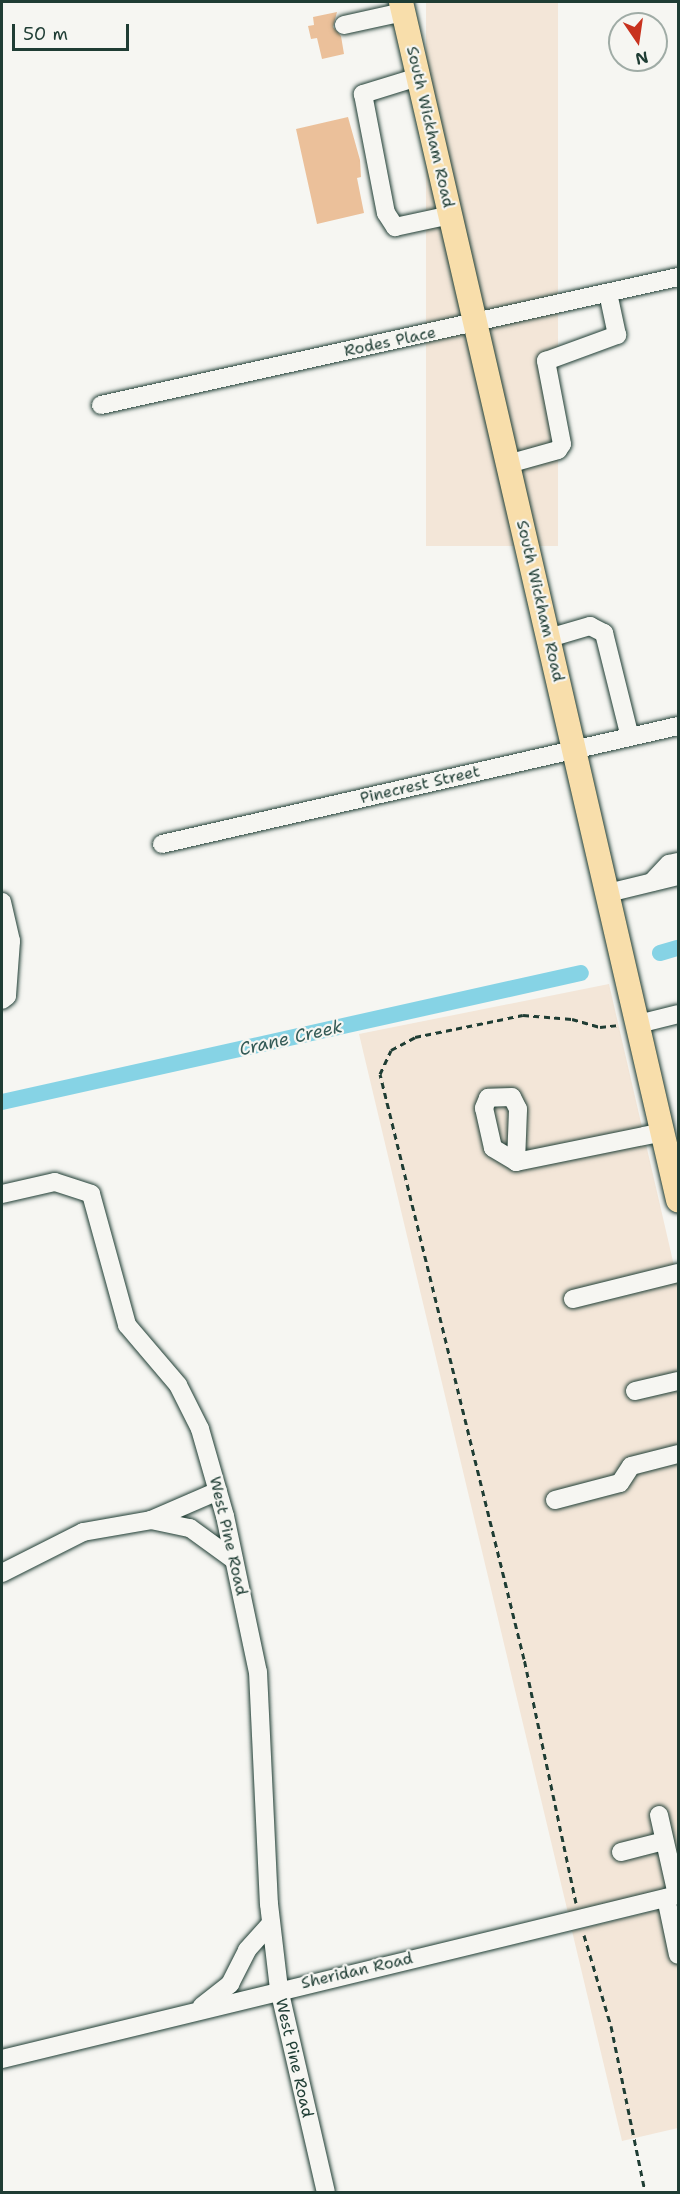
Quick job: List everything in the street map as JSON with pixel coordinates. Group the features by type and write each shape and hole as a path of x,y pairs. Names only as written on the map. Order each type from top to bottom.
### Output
{"main road":[{"name":"South Wickham Road","path":"402,7 678,1200"}],"street":[{"path":"344,25 402,7"},
{"path":"418,77 363,94 386,213 395,227 451,215"},
{"name":"Rodes Place","path":"101,405 678,277"},
{"path":"508,464 558,450 562,444 546,361 617,335 608,293"},
{"path":"549,638 590,627 604,633 630,737"},
{"name":"Pinecrest Street","path":"162,844 678,726"},
{"path":"652,882 669,864 678,862"},
{"path":"608,893 678,876"},
{"path":"2,902 11,941 4,998"},
{"path":"638,1024 678,1014"},
{"path":"516,1162 663,1132"},
{"name":"West Pine Road","path":"2,1194 55,1182 78,1186 91,1194 99,1214 127,1325 178,1384 200,1430 218,1491 258,1672 271,1923 279,1989 326,2193"},
{"path":"573,1299 678,1273"},
{"path":"635,1391 678,1381"},
{"path":"555,1500 620,1483 631,1466 678,1454"},
{"path":"2,1573 83,1532 151,1520 218,1491"},
{"path":"151,1520 189,1528 234,1560"},
{"path":"659,1815 674,1896 678,1955"},
{"path":"621,1852 664,1841"},
{"name":"Sheridan Road","path":"2,2059 279,1989 674,1896"},
{"path":"198,2010 230,1984 247,1950 271,1923"}],"path":[{"path":"638,1024 600,1027 572,1019 523,1015 415,1037 391,1050 380,1074 524,1659 581,1919 611,2026 645,2193"}],"shaded area":[{"path":"426,2 558,2 558,546 426,546"},
{"path":"609,984 678,1283 678,1886 568,1913 359,1034"},
{"path":"678,1905 678,2128 622,2141 572,1931"}],"building":[{"path":"337,12 333,27 341,36 344,54 322,59 317,38 311,39 308,26 314,25 313,17"},
{"path":"348,117 360,160 361,177 357,178 364,213 317,224 296,129"}],"waterway":[{"name":"Crane Creek","path":"660,953 678,948"},
{"name":"Crane Creek","path":"2,1102 581,973"}]}
